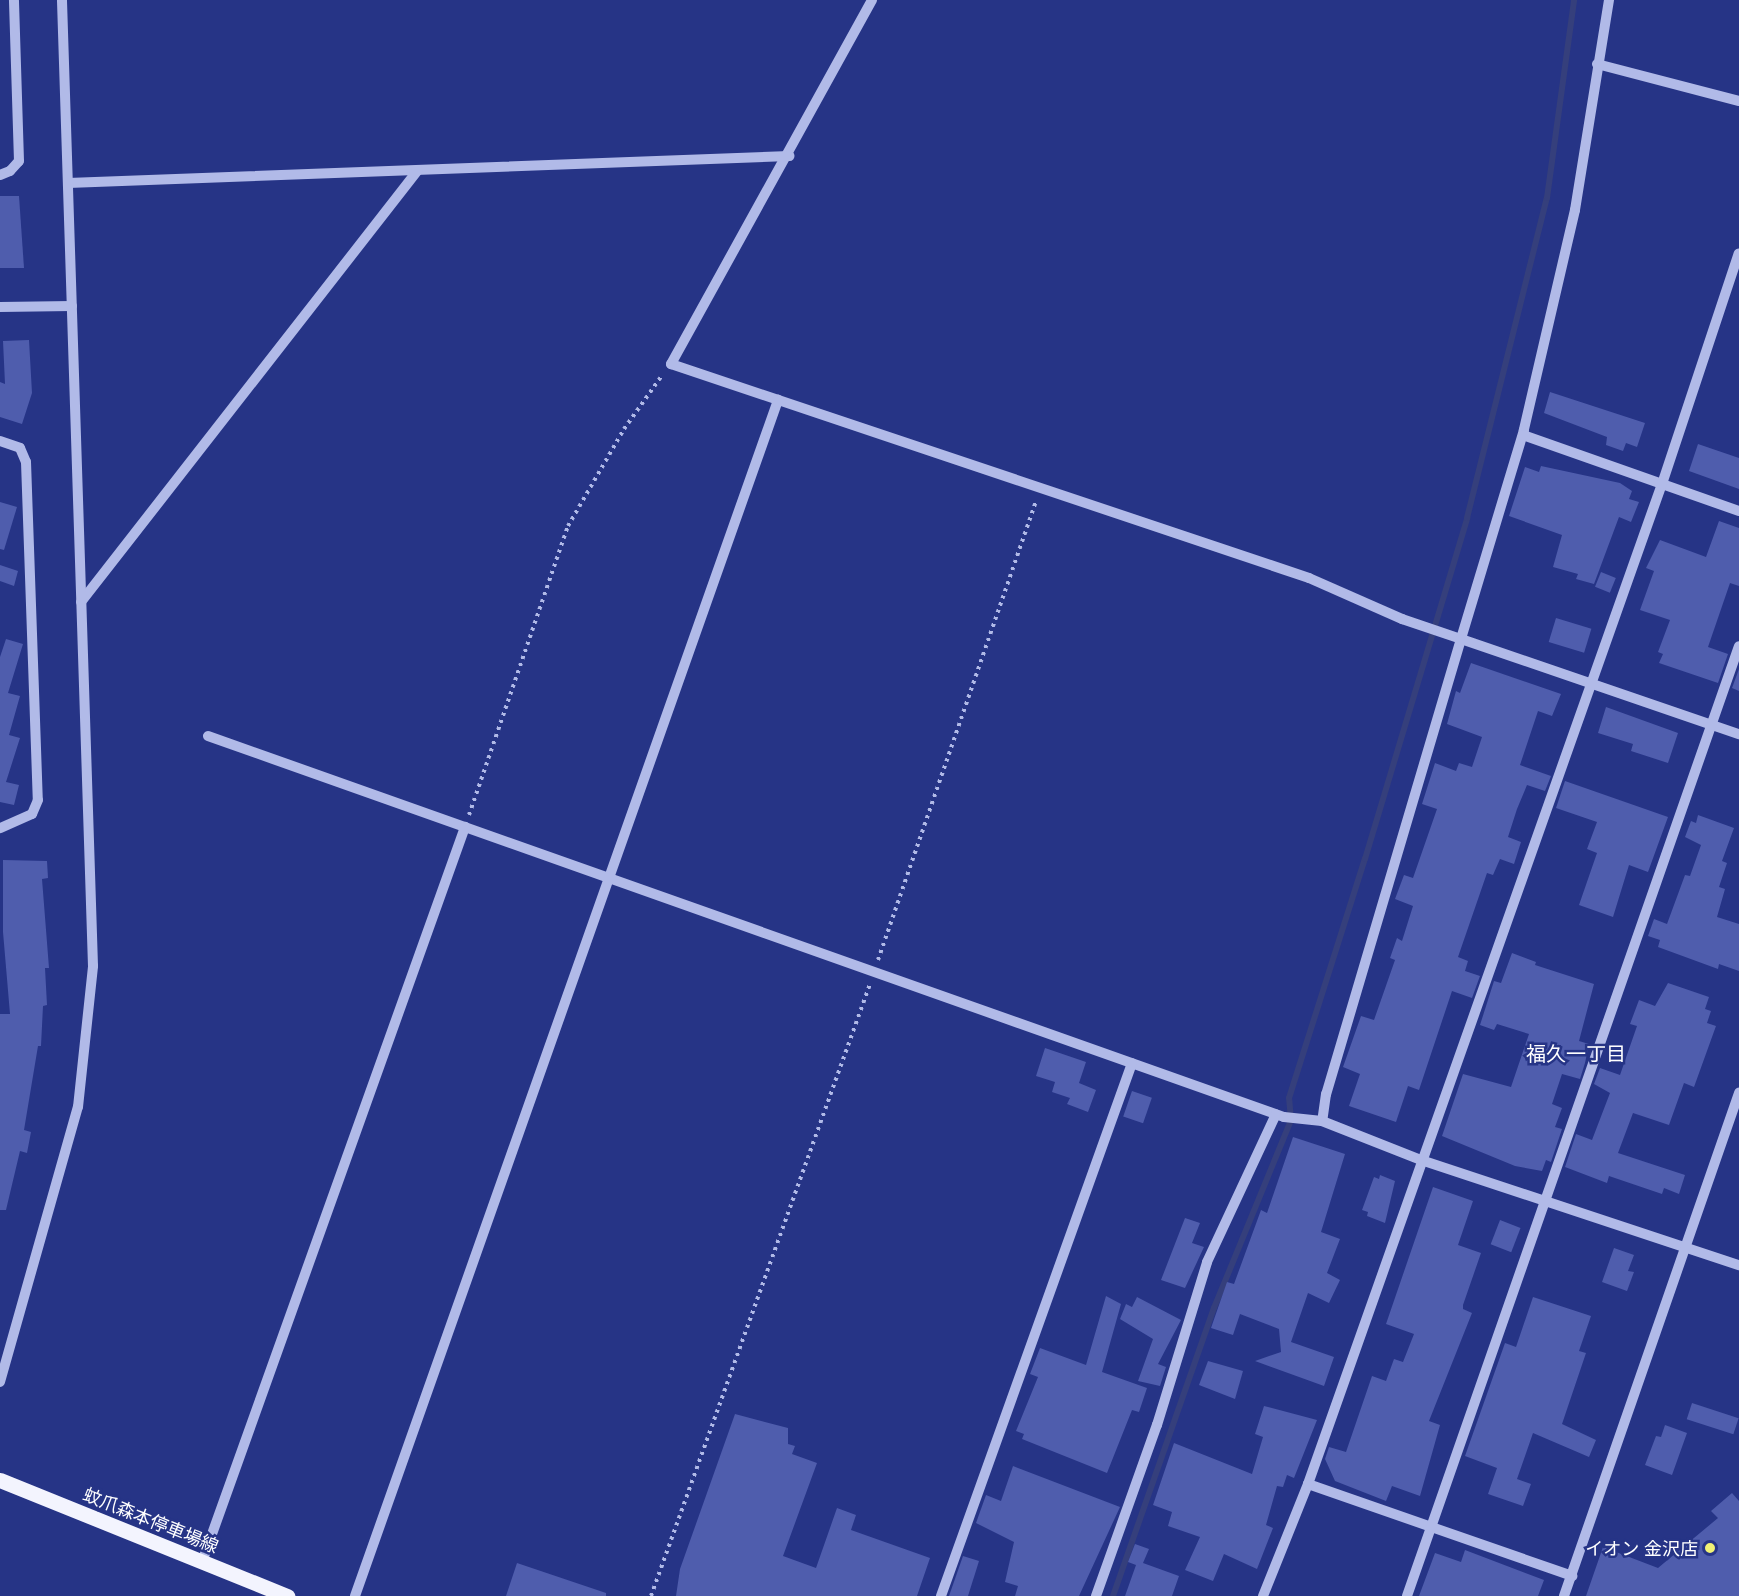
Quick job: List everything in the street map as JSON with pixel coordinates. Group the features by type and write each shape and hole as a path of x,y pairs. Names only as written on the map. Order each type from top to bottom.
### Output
{"main road":[{"name":"蚊爪森本停車場線","path":"0,1480 287,1596"}],"street":[{"path":"0,175 10,171 19,161 14,0"},
{"path":"0,1382 78,1107 92,978 62,0"},
{"path":"872,0 789,156 671,364 1309,578 1402,619 1739,734"},
{"path":"1322,1121 1326,1094 1456,637 1523,435 1575,210 1609,0"},
{"path":"1597,64 1739,102"},
{"path":"68,183 789,156"},
{"path":"81,602 418,170"},
{"path":"1263,1596 1308,1485 1421,1160 1662,484 1739,253"},
{"path":"0,307 72,306"},
{"path":"355,1596 778,400"},
{"path":"1523,435 1739,511"},
{"path":"0,441 20,448 26,462 38,800 32,814 0,828"},
{"path":"1407,1596 1739,646"},
{"path":"208,736 1280,1115 1322,1121 1421,1160 1739,1265"},
{"path":"202,1562 465,827"},
{"path":"941,1596 1132,1063"},
{"path":"1564,1596 1687,1248 1739,1093"},
{"path":"1096,1596 1157,1425 1207,1262 1280,1115"},
{"path":"1308,1485 1572,1576"}],"path":[{"path":"465,827 568,526 624,429 671,364"},
{"path":"651,1596 874,972 1041,488"}],"building":[{"path":"0,196 19,196 24,268 0,268"},
{"path":"29,340 32,393 22,424 0,417 0,382 5,384 3,341"},
{"path":"1550,392 1645,423 1637,447 1626,443 1623,451 1606,445 1607,437 1544,413"},
{"path":"1698,444 1739,458 1739,489 1689,471"},
{"path":"1541,466 1620,483 1632,491 1629,499 1639,502 1631,522 1619,517 1594,584 1576,579 1578,574 1553,567 1562,535 1509,516 1525,467 1539,472"},
{"path":"0,502 17,507 4,550 0,549"},
{"path":"1719,521 1739,528 1739,586 1730,583 1708,647 1728,654 1718,683 1659,663 1663,654 1658,652 1670,620 1640,610 1654,571 1646,568 1660,540 1706,557"},
{"path":"0,565 18,571 14,586 0,581"},
{"path":"1601,572 1616,578 1610,593 1595,587"},
{"path":"1556,618 1591,629 1584,653 1549,642"},
{"path":"6,639 23,644 8,693 20,696 9,735 20,738 6,782 19,785 14,805 0,802 0,657"},
{"path":"1471,663 1561,694 1552,716 1538,711 1520,765 1551,776 1545,791 1527,785 1508,837 1521,842 1514,864 1500,859 1493,875 1487,873 1458,957 1468,961 1465,971 1480,976 1472,998 1452,991 1419,1090 1408,1086 1396,1122 1349,1106 1360,1074 1343,1067 1361,1016 1374,1020 1395,960 1390,958 1397,938 1402,941 1413,906 1395,899 1404,875 1413,878 1437,809 1422,804 1435,763 1456,771 1459,763 1472,767 1482,737 1447,724 1456,691 1460,693"},
{"path":"1739,669 1739,691 1732,688"},
{"path":"1606,707 1678,733 1668,763 1631,751 1633,744 1598,733"},
{"path":"1565,781 1668,817 1648,872 1629,865 1613,917 1579,905 1597,853 1587,849 1597,822 1556,808"},
{"path":"1698,815 1734,828 1722,861 1727,863 1719,887 1725,889 1717,917 1739,924 1739,971 1719,964 1718,969 1658,947 1660,940 1648,936 1654,919 1667,924 1685,875 1690,876 1701,845 1685,837 1691,821 1696,823"},
{"path":"3,860 47,861 48,878 42,879 49,968 45,968 47,1005 43,1006 41,1046 38,1046 24,1130 31,1132 27,1153 20,1151 6,1210 0,1210 0,1014 10,1014 3,932"},
{"path":"1512,953 1536,962 1535,965 1594,984 1579,1041 1589,1044 1585,1063 1580,1079 1562,1074 1552,1104 1562,1108 1555,1127 1562,1129 1551,1162 1546,1160 1542,1171 1515,1166 1442,1136 1463,1074 1511,1087 1529,1034 1497,1024 1494,1030 1480,1025 1494,981 1501,983"},
{"path":"1668,983 1709,997 1705,1009 1711,1011 1707,1023 1716,1026 1694,1087 1684,1083 1669,1125 1633,1113 1618,1153 1685,1175 1679,1194 1664,1188 1662,1194 1609,1176 1607,1183 1565,1167 1576,1134 1592,1140 1610,1093 1594,1084 1600,1068 1620,1075 1637,1026 1630,1024 1639,1000 1655,1006"},
{"path":"1045,1048 1086,1062 1079,1083 1096,1090 1088,1112 1067,1104 1070,1098 1052,1092 1055,1082 1036,1076"},
{"path":"1132,1091 1152,1098 1143,1123 1123,1117"},
{"path":"1293,1137 1345,1154 1321,1232 1340,1239 1327,1273 1340,1280 1329,1303 1308,1293 1291,1342 1334,1357 1324,1386 1255,1361 1281,1352 1279,1329 1240,1314 1233,1335 1211,1328 1227,1282 1234,1284 1261,1210 1267,1213"},
{"path":"1380,1175 1395,1181 1385,1223 1367,1216 1368,1212 1362,1210 1374,1177 1379,1179"},
{"path":"1433,1187 1473,1201 1458,1245 1481,1253 1463,1305 1463,1309 1472,1313 1429,1421 1440,1425 1420,1496 1392,1486 1386,1501 1335,1481 1325,1459 1329,1447 1346,1452 1372,1376 1386,1381 1394,1359 1403,1362 1414,1334 1386,1324"},
{"path":"1185,1218 1200,1223 1192,1243 1204,1247 1185,1288 1161,1280"},
{"path":"1500,1220 1521,1228 1511,1252 1491,1244"},
{"path":"1614,1248 1634,1255 1628,1271 1634,1272 1627,1291 1602,1282"},
{"path":"1106,1296 1121,1304 1102,1372 1147,1388 1139,1412 1132,1410 1107,1473 1022,1439 1024,1434 1016,1431 1038,1377 1030,1374 1040,1348 1086,1365"},
{"path":"1137,1297 1181,1320 1158,1364 1166,1367 1160,1386 1138,1381 1153,1339 1120,1319 1126,1304 1132,1307"},
{"path":"1533,1297 1591,1316 1579,1351 1586,1353 1562,1424 1596,1440 1589,1457 1533,1433 1517,1479 1531,1484 1523,1506 1488,1494 1497,1468 1465,1456 1505,1343 1516,1347"},
{"path":"1208,1361 1243,1371 1235,1399 1199,1385"},
{"path":"1692,1403 1739,1418 1733,1434 1687,1419"},
{"path":"1264,1406 1317,1420 1294,1478 1287,1475 1283,1487 1277,1486 1266,1525 1273,1528 1257,1569 1224,1554 1213,1581 1185,1570 1200,1537 1168,1526 1172,1512 1153,1505 1174,1443 1252,1474 1263,1437 1255,1434"},
{"path":"735,1414 788,1428 788,1444 795,1446 792,1454 817,1463 783,1556 816,1568 837,1508 856,1515 851,1530 930,1558 917,1596 676,1596 680,1569"},
{"path":"1665,1425 1687,1433 1672,1475 1645,1465 1656,1436 1661,1437"},
{"path":"1013,1466 1120,1507 1079,1596 1015,1596 1018,1586 1005,1582 1014,1542 976,1523 986,1495 1001,1501"},
{"name":"イオン 金沢店","path":"1732,1493 1739,1501 1739,1596 1586,1596 1603,1547 1658,1568 1718,1518 1711,1511"},
{"path":"1135,1544 1149,1549 1143,1563 1179,1576 1172,1596 1125,1596 1136,1565 1128,1562"},
{"path":"1465,1550 1544,1580 1538,1596 1419,1596 1435,1553 1461,1562"},
{"path":"963,1556 979,1561 968,1596 949,1596"},
{"path":"517,1563 606,1593 606,1596 506,1596"}],"waterway":[{"path":"1113,1596 1214,1308 1291,1120 1289,1098 1365,859 1467,518 1547,198 1574,0"}],"place":[{"name":"イオン 金沢店","path":"1710,1548"}],"district":[{"name":"福久一丁目","path":"1576,1053"}]}
